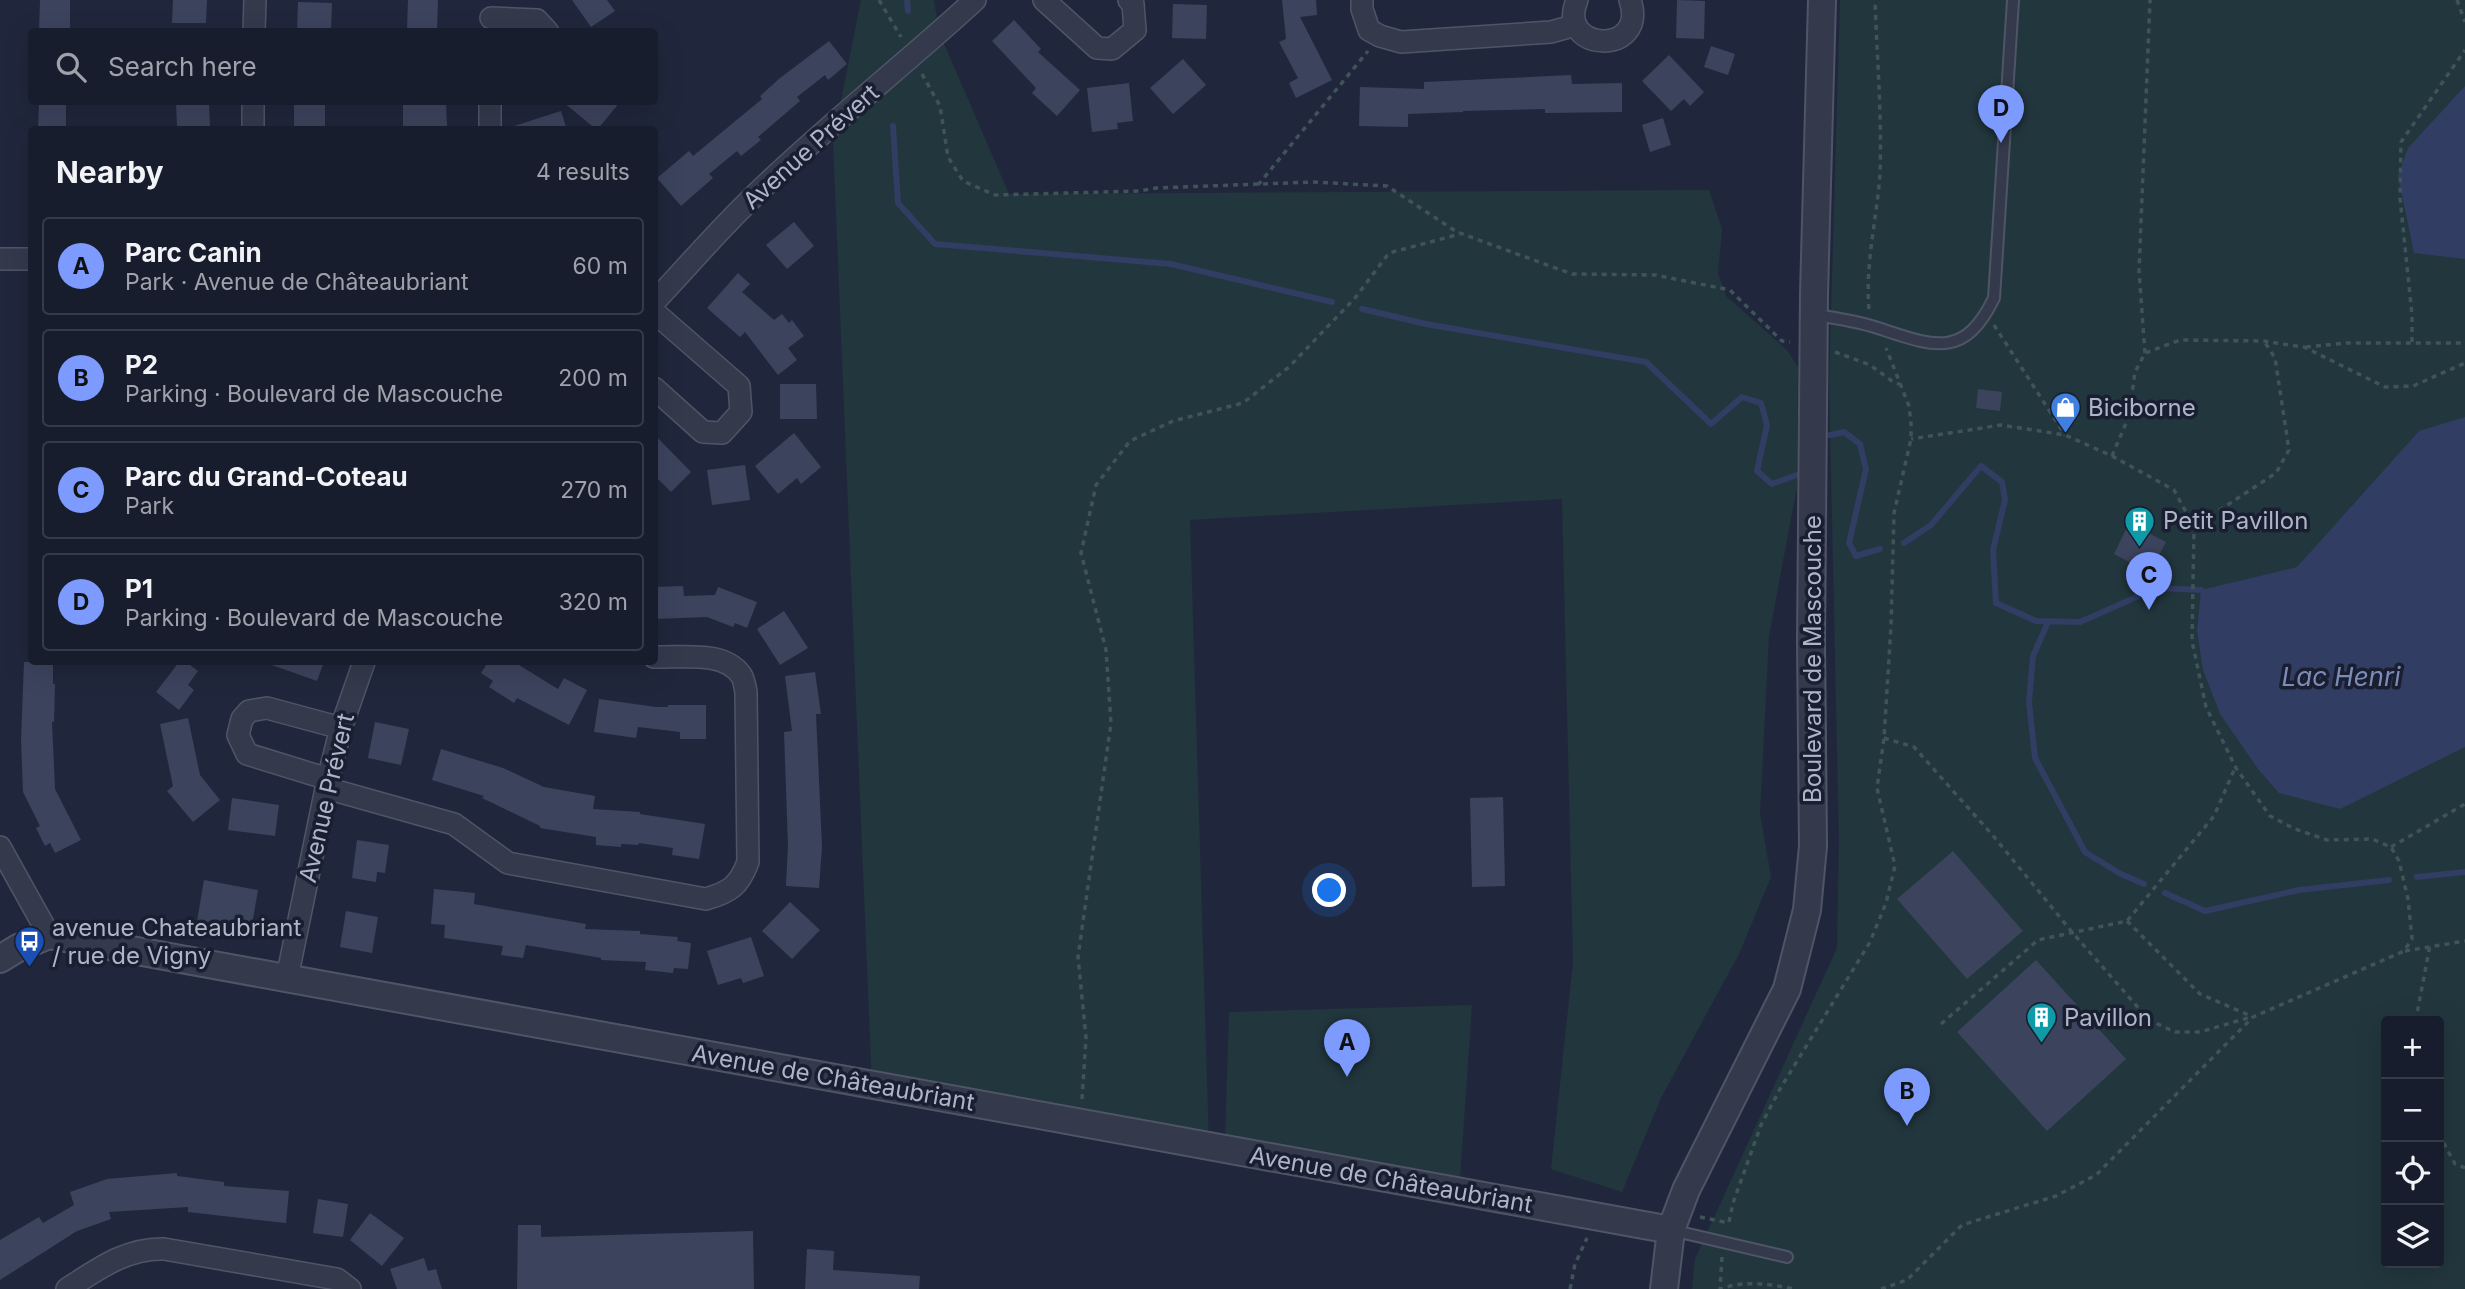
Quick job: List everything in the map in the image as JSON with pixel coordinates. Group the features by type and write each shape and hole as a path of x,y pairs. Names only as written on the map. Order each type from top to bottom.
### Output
{"street":[{"path":"254,28 255,0"},
{"name":"Avenue Prévert","path":"658,298 749,201 801,152 975,0"},
{"path":"1044,0 1097,48 1112,49 1135,30 1133,4 1129,0"},
{"path":"1362,0 1369,30 1401,42 1551,32 1576,25"},
{"path":"1577,0 1574,15 1576,25 1589,38 1607,42 1616,39 1629,26 1633,17 1630,0"},
{"name":"Boulevard de Mascouche","path":"1664,1289 1671,1230 1686,1190 1787,989 1807,910 1813,834 1811,627 1822,0"},
{"path":"491,17 537,20 544,28"},
{"path":"253,105 253,126"},
{"path":"490,105 490,126"},
{"path":"0,259 28,260"},
{"path":"658,315 739,386 741,412 722,433 703,432 658,392"},
{"path":"341,728 267,708 248,710 242,719 238,735 247,754 327,784 454,824 509,863 706,899 726,893 742,878 748,862 746,692 741,675 726,662 708,658 658,657"},
{"name":"Avenue Prévert","path":"287,978 327,784 341,728 363,665"},
{"path":"0,847 49,935 0,959"},
{"name":"Avenue de Châteaubriant","path":"49,935 1671,1230"},
{"path":"67,1289 111,1260 148,1248 337,1279 350,1289"}],"lane":[{"path":"1815,315 1852,320 1934,344 1959,340 1976,330 1987,313 1994,298 2013,0"},
{"path":"1671,1230 1787,1257"}],"path":[{"path":"879,0 902,39"},
{"path":"1869,308 1881,135 1875,0"},
{"path":"2112,456 2129,416 2135,372 2145,353 2139,271 2150,0"},
{"path":"2457,0 2465,22"},
{"path":"1258,184 1380,36"},
{"path":"2412,342 2412,316 2400,198 2401,142 2465,50"},
{"path":"923,76 940,106 948,157 962,181 995,195 1313,182 1387,186 1462,234 1572,274 1655,275 1730,290 1783,341 1799,344"},
{"path":"1082,1108 1086,1038 1078,957 1111,723 1106,650 1081,553 1096,485 1130,441 1173,421 1243,402 1289,367 1354,298 1389,253 1462,234"},
{"path":"1987,313 2065,435"},
{"path":"2145,353 2180,340 2264,341 2304,347 2346,343 2465,343"},
{"path":"2194,527 2276,473 2290,450 2275,358 2264,341"},
{"path":"2304,347 2385,387 2413,386 2465,362"},
{"path":"1828,351 1870,365 1901,385"},
{"path":"1705,1218 1729,1223 1733,1203 1761,1125 1791,1069 1870,942 1886,903 1895,866 1877,788 1884,738 1891,626 1894,513 1911,439 1909,406 1893,366"},
{"path":"1911,439 2001,425 2065,435 2112,456 2174,490 2194,527 2192,642 2206,707 2236,768 2270,816 2295,829 2327,841 2372,839 2390,847 2399,861 2407,899 2412,939 2404,951"},
{"path":"1884,738 1914,747 2149,1020 2175,1032 2200,1032 2253,1017 2404,951 2465,941"},
{"path":"1941,1024 2038,940 2127,921 2214,816 2236,768"},
{"path":"2390,847 2465,804"},
{"path":"2127,921 2200,994 2253,1017"},
{"path":"2417,1016 2430,945"},
{"path":"1881,1289 1907,1280 1962,1225 2056,1196 2096,1175 2253,1017"},
{"path":"2443,1142 2455,1164 2465,1168"},
{"path":"1570,1289 1575,1264 1596,1216"},
{"path":"1722,1256 1720,1289 1735,1283 1763,1282 1795,1289"}],"shaded area":[{"path":"861,0 934,0 939,32 1009,194 1709,190 1722,229 1718,273 1726,296 1787,350 1798,367 1797,487 1769,636 1760,814 1771,877 1740,952 1661,1098 1622,1192 1551,1169 1573,962 1562,499 1190,520 1209,1146 872,1088 833,141"},
{"path":"1840,0 2465,0 2465,1289 1692,1289 1695,1259 1837,948 1839,839 1829,381"},
{"path":"1472,1005 1460,1179 1225,1141 1229,1012"}],"water":[{"path":"2465,86 2465,259 2414,253 2398,176 2408,148"},
{"name":"Lac Henri","path":"2465,417 2465,747 2340,809 2279,793 2258,769 2220,714 2203,670 2197,631 2201,590 2297,567 2419,431"}],"building":[{"path":"40,0 70,0 70,28 39,28"},
{"path":"173,0 207,0 206,23 172,23"},
{"path":"408,0 438,0 437,28 407,28"},
{"path":"572,0 607,0 615,11 591,27"},
{"path":"1282,0 1316,0 1317,15 1300,17 1332,80 1296,98 1289,83 1298,78 1279,42 1286,39"},
{"path":"1677,0 1705,1 1704,39 1676,38"},
{"path":"298,2 332,3 331,28 297,28"},
{"path":"1173,4 1207,5 1206,39 1172,38"},
{"path":"1014,20 1041,49 1038,52 1080,90 1057,116 1032,93 1036,88 992,41"},
{"path":"829,41 847,64 828,80 825,75 797,97 800,101 758,137 761,140 741,156 737,151 709,174 713,178 681,206 658,177 689,151 693,156 762,99 760,96"},
{"path":"1711,46 1735,54 1728,75 1704,67"},
{"path":"1669,55 1704,92 1690,106 1684,99 1671,111 1642,81"},
{"path":"1183,59 1206,85 1173,114 1150,88"},
{"path":"1571,75 1572,84 1622,83 1622,112 1545,113 1545,109 1463,111 1408,114 1408,127 1359,126 1360,87 1424,89 1424,82"},
{"path":"1129,83 1133,121 1117,123 1118,129 1092,132 1087,88"},
{"path":"39,105 66,105 66,126 38,126"},
{"path":"176,105 209,105 210,126 177,126"},
{"path":"294,105 325,105 325,126 294,126"},
{"path":"403,105 446,105 447,126 403,126"},
{"path":"567,105 618,105 600,126 592,126"},
{"path":"561,111 566,126 514,126"},
{"path":"1663,118 1671,145 1650,152 1642,125"},
{"path":"794,222 814,246 787,269 766,245"},
{"path":"738,273 750,284 742,292 774,320 782,314 789,323 792,320 804,336 788,348 797,360 778,375 745,332 740,337 707,308"},
{"path":"780,384 816,384 817,419 780,419"},
{"path":"1978,389 2002,392 2000,411 1976,408"},
{"path":"794,433 821,467 801,484 797,478 778,494 755,466"},
{"path":"658,438 691,472 671,492 658,479"},
{"path":"745,465 750,500 712,505 707,470"},
{"name":"Petit Pavillon","path":"2129,523 2166,542 2150,573 2114,554"},
{"path":"683,586 684,596 715,595 718,587 757,602 747,628 735,623 733,627 707,617 658,619 658,587"},
{"path":"784,611 808,648 780,665 757,629"},
{"path":"24,662 28,662 28,665 53,665 55,789 81,840 55,853 50,843 45,846 36,828 40,826 23,792 21,740"},
{"path":"177,665 190,665 198,671 188,685 194,690 179,710 156,692"},
{"path":"272,665 323,665 317,681"},
{"path":"486,665 519,665 558,689 564,678 587,690 569,725 517,698 514,703 489,687 493,681 481,673"},
{"path":"815,672 821,714 816,714 822,847 819,888 786,886 788,845 784,732 792,731 785,676"},
{"path":"599,699 656,707 706,705 706,739 680,739 680,732 638,727 636,738 594,732"},
{"path":"188,718 200,775 220,800 193,822 167,791 173,786 160,724"},
{"path":"375,722 409,729 401,765 368,758"},
{"path":"441,749 503,768 544,787 595,796 593,809 640,812 705,824 699,859 672,855 673,848 639,843 621,844 621,847 596,845 596,837 540,828 482,798 484,796 432,780"},
{"path":"1503,797 1505,886 1472,887 1470,798"},
{"path":"232,798 279,805 275,836 228,830"},
{"path":"357,840 389,845 385,873 377,872 376,882 352,878"},
{"path":"1953,851 2023,931 1967,979 1897,899"},
{"path":"204,880 258,890 250,936 196,927"},
{"path":"434,889 475,893 474,904 586,924 585,929 640,931 640,934 678,937 677,941 691,943 688,969 674,968 673,973 645,970 646,962 601,960 526,945 523,958 501,955 503,946 444,938 445,925 431,924"},
{"path":"790,902 820,930 792,959 762,931"},
{"path":"346,911 378,917 372,953 340,947"},
{"path":"751,937 764,976 743,983 741,978 718,985 707,951"},
{"name":"Pavillon","path":"2036,960 2126,1059 2047,1131 1957,1032"},
{"path":"177,1173 177,1176 224,1182 224,1186 289,1191 286,1223 188,1212 188,1207 109,1212 111,1219 77,1231 0,1280 0,1240 39,1217 43,1223 74,1205 70,1192 107,1179"},
{"path":"318,1199 348,1204 343,1237 313,1233"},
{"path":"370,1213 404,1238 382,1266 350,1240"},
{"path":"518,1225 541,1225 541,1237 753,1231 754,1289 517,1289"},
{"path":"807,1249 834,1251 833,1270 920,1276 919,1289 805,1289"},
{"path":"424,1258 428,1271 436,1269 442,1289 397,1289 390,1269"}],"waterway":[{"path":"907,0 908,11"},
{"path":"893,126 898,203 935,244 1171,264 1332,302"},
{"path":"1362,309 1426,324 1646,362 1711,424 1742,397 1761,403 1767,425 1757,471 1772,484 1797,475"},
{"path":"1830,435 1844,432 1860,444 1866,469 1849,543 1856,556 1880,549"},
{"path":"1904,543 1931,525 1981,466 2002,482 2005,500 1993,550 1996,603 2036,621 2080,622 2157,588 2201,590"},
{"path":"2048,622 2033,656 2029,702 2035,758 2085,852 2119,873 2144,884"},
{"path":"2417,877 2465,872"},
{"path":"2165,893 2205,911 2299,890 2389,880"}],"place":[{"name":"P1","path":"2001,143"},
{"name":"Biciborne","path":"2065,435"},
{"name":"Petit Pavillon","path":"2140,548"},
{"name":"Parc du Grand-Coteau","path":"2149,610"},
{"name":"avenue Chateaubriant / rue de Vigny","path":"29,969"},
{"name":"Pavillon","path":"2041,1045"},
{"name":"Parc Canin","path":"1347,1077"},
{"name":"P2","path":"1907,1126"}]}
